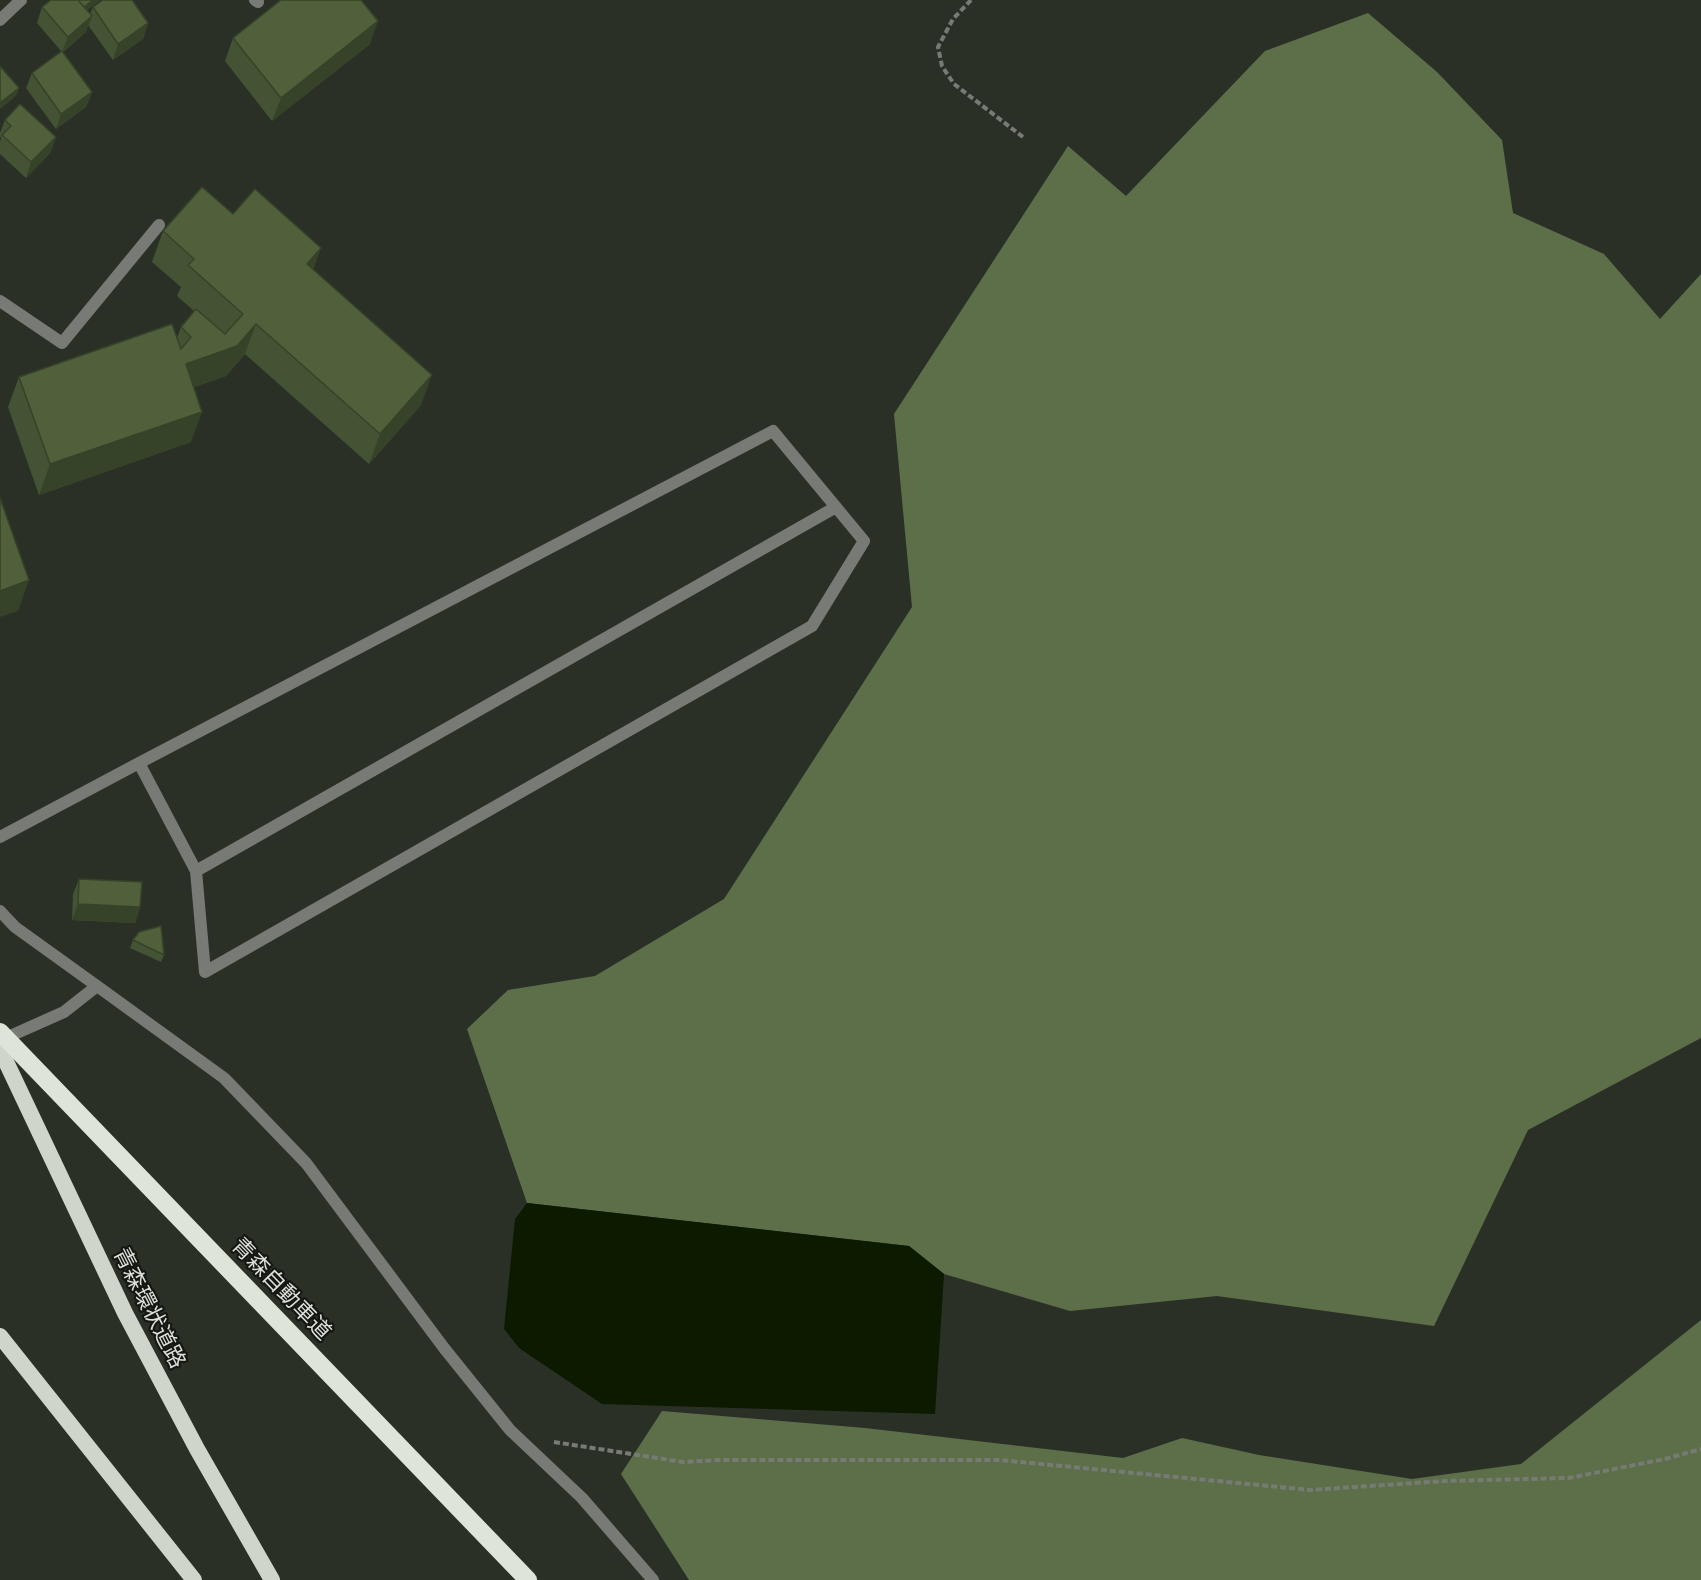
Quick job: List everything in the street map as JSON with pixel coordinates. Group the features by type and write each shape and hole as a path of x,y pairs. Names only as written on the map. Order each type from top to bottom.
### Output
{"highway":[{"name":"青森自動車道","path":"0,1032 528,1580"},
{"name":"青森環状道路","path":"0,1049 125,1313 197,1449 272,1580"},
{"path":"0,1336 194,1580"}],"street":[{"path":"0,21 21,0"},
{"path":"0,301 62,343 159,225"},
{"path":"0,837 139,763 773,431 864,541 812,626 206,972 196,871 139,763"},
{"path":"196,871 836,507"},
{"path":"0,911 15,927 224,1078 306,1163 444,1348 510,1430 582,1498 653,1580"},
{"path":"0,1041 64,1012 97,986"}],"path":[{"path":"971,0 953,20 938,47 942,66 954,84 1023,137"},
{"path":"510,1430 565,1445 683,1462 1000,1460 1310,1490 1444,1481 1569,1478 1665,1459 1701,1449"}],"shaded area":[{"path":"1368,13 1437,72 1502,140 1513,213 1604,254 1660,319 1701,274 1701,1038 1528,1130 1434,1326 1217,1296 1070,1311 944,1274 909,1246 527,1203 467,1029 508,990 595,976 724,899 912,607 894,414 1068,146 1126,196 1265,51"},
{"path":"527,1203 909,1246 944,1274 935,1414 602,1404 519,1348 504,1329 515,1219"},
{"path":"1701,1320 1701,1580 689,1580 621,1474 662,1411 865,1428 1123,1458 1182,1438 1259,1455 1412,1479 1521,1464"}],"building":[{"path":"51,0 78,0 92,16 68,37 42,7"},
{"path":"78,0 93,0 84,7"},
{"path":"103,0 132,0 148,23 118,44 93,7"},
{"path":"281,0 361,0 378,21 281,98 233,38"},
{"path":"62,51 92,92 61,114 32,73"},
{"path":"0,66 19,88 0,103"},
{"path":"20,104 56,137 31,162 2,135 11,126 5,120"},
{"path":"202,187 233,214 255,189 321,248 307,264 432,375 380,434 256,324 237,346 186,364 202,412 50,464 19,377 172,324 181,349 191,337 181,327 196,309 225,334 243,314 188,265 194,259 163,231"},
{"path":"0,498 29,580 0,591"},
{"path":"79,879 142,882 140,907 78,904"},
{"path":"161,926 164,955 133,940 139,932"}]}
